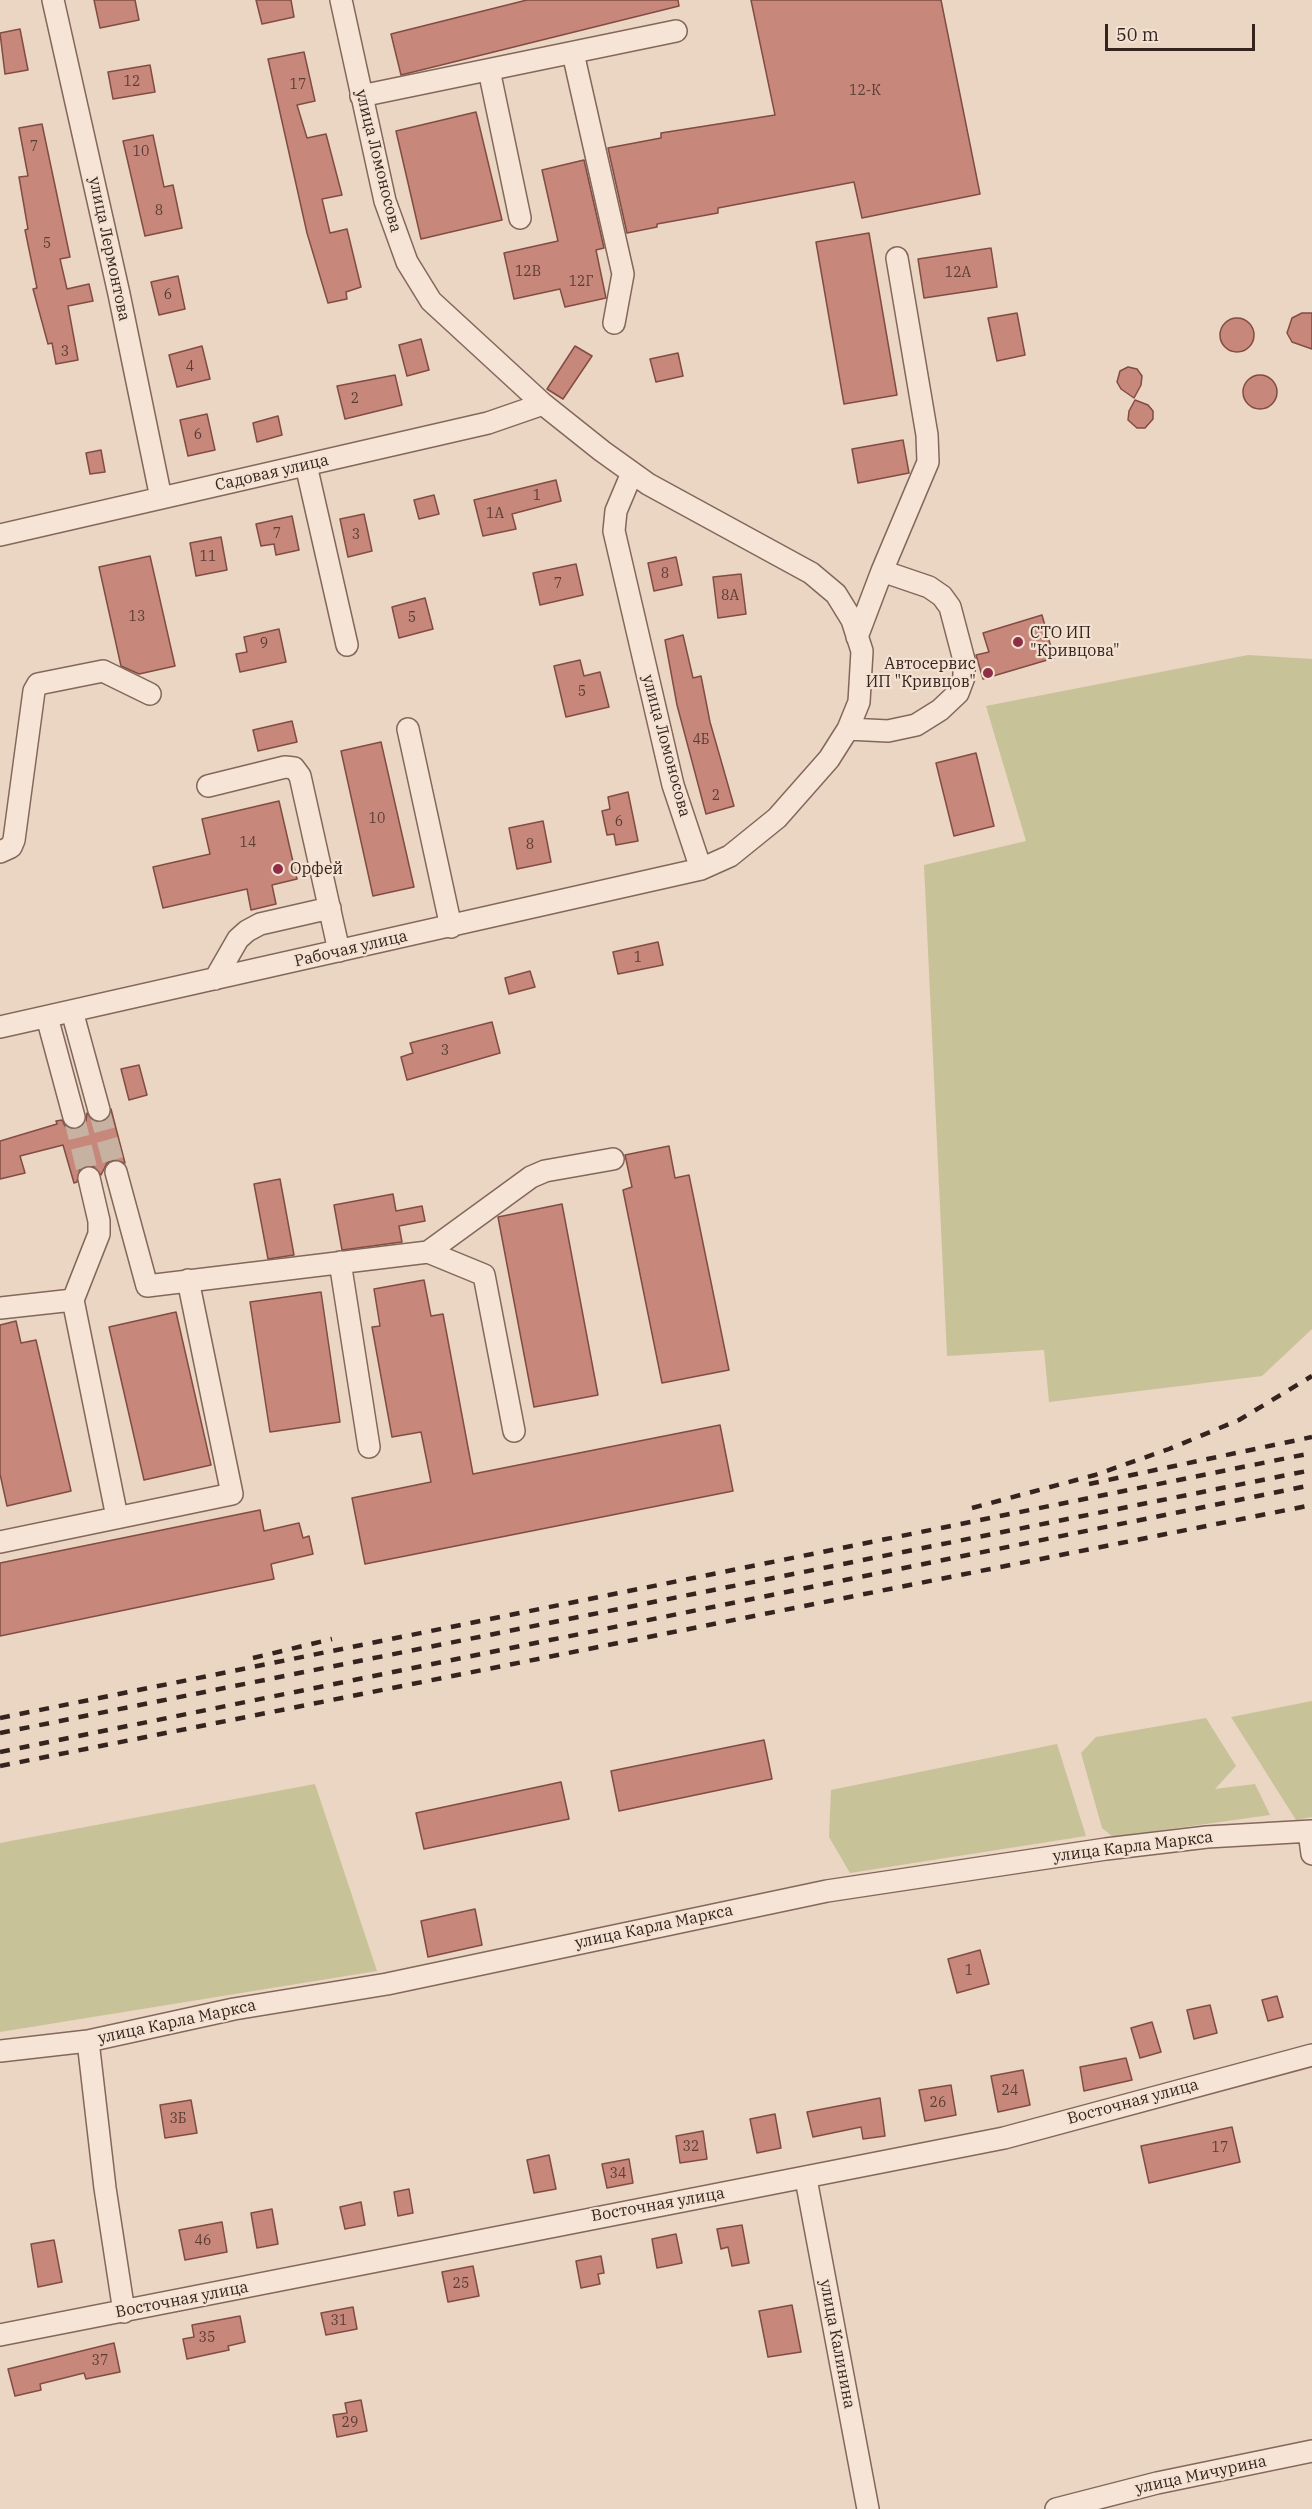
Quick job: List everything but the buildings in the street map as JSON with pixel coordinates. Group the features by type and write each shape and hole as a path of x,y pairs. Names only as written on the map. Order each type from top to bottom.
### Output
{"street":[{"name":"улица Лермонтова","path":"53,0 119,294 161,498"},
{"name":"улица Ломоносова","path":"341,0 384,201 407,262 422,288 442,314 543,404 632,473 811,573 836,594 852,620 862,651 862,677 859,702 848,729 829,759 777,818 730,855 701,869 673,785 614,531 616,511 632,473"},
{"path":"361,96 676,31"},
{"path":"573,52 623,274 614,322"},
{"path":"489,70 520,218"},
{"path":"857,637 928,462 927,435 897,258"},
{"name":"Садовая улица","path":"0,535 488,423 543,404"},
{"path":"306,465 347,645"},
{"path":"848,729 888,731 916,725 940,710 958,693 964,677 964,660 950,607 942,596 929,587 882,571"},
{"path":"0,852 11,847 14,840 34,691 38,684 103,671 150,694"},
{"path":"408,729 451,927"},
{"path":"208,786 285,767 294,768 300,776 339,951"},
{"name":"Рабочая улица","path":"0,1028 701,869"},
{"path":"215,979 238,939 246,931 260,924 330,908"},
{"path":"72,1011 99,1110"},
{"path":"47,1017 74,1117"},
{"path":"428,1252 531,1176 545,1171 613,1159"},
{"path":"116,1172 147,1286 428,1252 484,1275 514,1431"},
{"path":"89,1178 99,1221 99,1234 73,1300 117,1518"},
{"path":"340,1262 369,1447"},
{"path":"0,1542 232,1494 188,1281"},
{"path":"0,1308 73,1300"},
{"path":"1310,1832 1312,1854"},
{"name":"улица Карла Маркса","path":"0,2050 88,2041 234,2009 387,1984 827,1891 1106,1849 1207,1837 1310,1832"},
{"path":"88,2041 105,2188 124,2312"},
{"name":"Восточная улица","path":"0,2335 608,2214 806,2179 1004,2138 1312,2055"},
{"name":"улица Калинина","path":"806,2179 868,2509"},
{"name":"улица Мичурина","path":"1056,2509 1157,2483 1312,2451"}],"shaded area":[{"path":"1248,655 1312,659 1312,1329 1262,1376 1049,1402 1044,1350 947,1356 924,865 1026,841 986,706"},
{"path":"1312,1701 1312,1817 1296,1820 1231,1717"},
{"path":"1206,1718 1236,1766 1215,1789 1255,1784 1270,1815 1113,1837 1102,1828 1081,1753 1096,1737"},
{"path":"1057,1744 1086,1836 850,1873 829,1837 831,1790"},
{"path":"315,1784 377,1971 0,2032 0,1843"}],"tunnel":[{"path":"99,1110 116,1172"},
{"path":"74,1117 89,1178"}],"railway":[{"path":"972,1508 1095,1475 1169,1449 1239,1420 1312,1376"},
{"path":"1089,1484 1312,1437"},
{"path":"0,1718 1312,1453"},
{"path":"0,1733 1312,1470"},
{"path":"0,1752 1312,1485"},
{"path":"0,1766 1312,1505"},
{"path":"253,1658 332,1639"}],"place":[{"name":"СТО ИП \"Кривцова\"","path":"1018,642"},
{"name":"Автосервис ИП \"Кривцов\"","path":"988,673"},
{"name":"Орфей","path":"278,869"}]}
